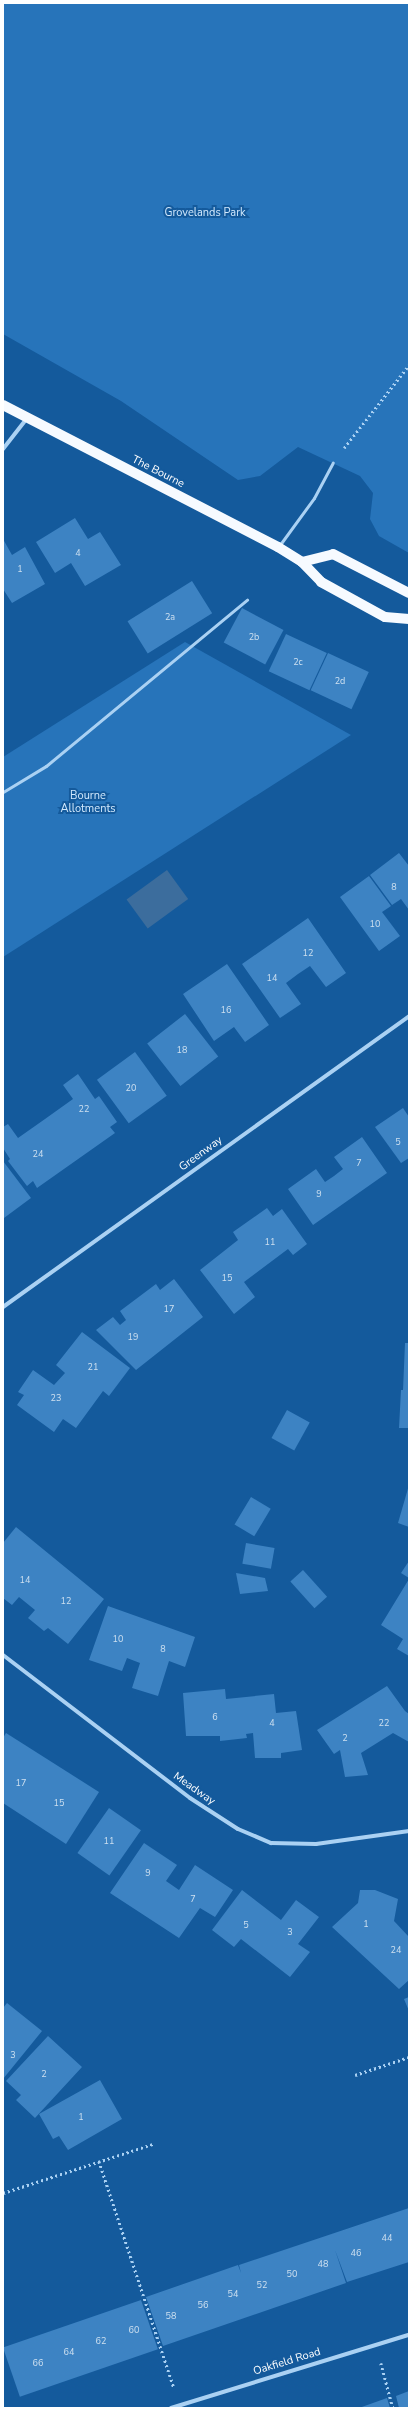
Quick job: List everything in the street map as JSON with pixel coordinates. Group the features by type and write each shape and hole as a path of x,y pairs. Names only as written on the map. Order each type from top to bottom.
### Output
{"main road":[{"name":"The Bourne","path":"3,405 278,547 302,562 321,582 379,614 385,617 409,619"},
{"path":"302,562 333,554 409,593"}],"street":[{"path":"3,449 27,418"},
{"name":"Greenway","path":"3,1307 409,1016"},
{"name":"Meadway","path":"3,1655 190,1798 238,1829 271,1842 316,1844 409,1831"},
{"name":"Oakfield Road","path":"171,2408 409,2335"}],"lane":[{"path":"278,547 314,498 333,463"},
{"path":"3,792 46,766 247,600"}],"path":[{"path":"333,463 367,416 409,365"},
{"path":"355,2075 409,2057"},
{"path":"3,2193 153,2144"},
{"path":"99,2161 180,2405"},
{"path":"376,2345 393,2408"}],"green space":[{"name":"Grovelands Park","path":"3,3 409,3 409,553 379,536 370,519 373,493 360,476 298,447 260,476 238,480 121,401 3,334"},
{"name":"Bourne Allotments","path":"185,642 351,735 3,957 3,757"}],"shaded area":[{"path":"167,870 188,899 148,929 127,899"}],"building":[{"path":"75,518 88,539 100,532 121,565 85,586 71,563 55,573 36,542"},
{"path":"3,539 12,555 25,547 45,584 12,603 3,589"},
{"path":"192,581 212,613 148,653 128,621"},
{"path":"242,608 283,630 265,665 224,642"},
{"path":"286,634 327,653 309,690 269,671"},
{"path":"328,653 369,672 351,709 311,690"},
{"path":"399,853 409,866 409,910 401,899 392,905 370,875"},
{"path":"369,876 391,906 382,912 400,936 379,951 340,897"},
{"path":"308,918 346,973 326,987 310,966 298,974 286,983 301,1004 280,1018 242,964"},
{"path":"227,964 269,1025 245,1042 234,1027 214,1041 183,994"},
{"path":"185,1014 218,1057 180,1086 147,1044"},
{"path":"135,1052 167,1096 129,1123 97,1080"},
{"path":"78,1074 95,1099 99,1096 117,1122 110,1127 115,1133 37,1188 33,1181 27,1186 8,1161 10,1159 3,1148 3,1127 8,1124 18,1138 45,1119 73,1099 63,1085"},
{"path":"403,1108 409,1117 409,1158 401,1163 375,1127"},
{"path":"362,1137 387,1173 313,1225 288,1189 316,1169 325,1182 334,1176 343,1169 334,1157"},
{"path":"3,1161 31,1198 4,1218 3,1216"},
{"path":"267,1208 273,1216 282,1209 307,1244 293,1255 288,1249 244,1282 255,1297 234,1314 200,1270 238,1240 233,1232"},
{"path":"174,1279 203,1317 136,1370 96,1330 113,1317 120,1325 126,1320 120,1311 156,1284 160,1290"},
{"path":"82,1332 130,1368 109,1396 103,1391 76,1428 63,1419 54,1432 17,1405 24,1395 18,1392 33,1370 54,1385 65,1373 56,1365"},
{"path":"405,1343 409,1343 409,1428 399,1428 401,1390 403,1390"},
{"path":"287,1410 310,1423 294,1451 271,1438"},
{"path":"409,1485 409,1527 398,1523"},
{"path":"251,1497 271,1509 254,1536 235,1524"},
{"path":"16,1527 104,1599 68,1644 48,1628 44,1631 28,1618 35,1610 19,1597 12,1605 3,1598 3,1543"},
{"path":"246,1543 275,1548 271,1569 242,1564"},
{"path":"409,1561 409,1578 401,1573"},
{"path":"303,1570 327,1597 314,1608 290,1581"},
{"path":"236,1573 265,1578 268,1591 240,1594"},
{"path":"409,1579 409,1656 397,1649 403,1639 381,1625"},
{"path":"108,1606 195,1637 185,1667 169,1661 158,1696 132,1688 140,1663 127,1658 122,1671 89,1660"},
{"path":"387,1686 405,1711 409,1714 409,1742 393,1733 361,1753 368,1775 345,1777 340,1750 334,1754 317,1730"},
{"path":"225,1689 226,1699 274,1694 276,1713 296,1711 302,1750 281,1753 281,1758 255,1758 253,1733 246,1734 247,1738 220,1741 220,1736 186,1736 183,1693"},
{"path":"6,1733 99,1792 66,1844 3,1803 3,1738"},
{"path":"109,1808 141,1830 109,1875 77,1853"},
{"path":"144,1843 177,1865 166,1881 179,1890 195,1865 233,1890 215,1917 200,1908 179,1938 110,1893"},
{"path":"242,1890 281,1920 296,1900 319,1917 298,1944 310,1952 290,1977 241,1939 234,1947 212,1930"},
{"path":"360,1890 375,1890 398,1899 394,1921 409,1937 409,1980 399,1989 332,1927 358,1903"},
{"path":"409,1997 409,2011 404,1999"},
{"path":"7,2003 42,2031 3,2079 3,2008"},
{"path":"48,2036 82,2067 35,2118 16,2100 21,2095 6,2081"},
{"path":"100,2080 122,2119 68,2150 59,2136 53,2139 39,2114"},
{"path":"409,2208 409,2262 347,2282 335,2250 346,2283 163,2346 146,2297 238,2265 241,2273 239,2265"},
{"path":"141,2300 158,2349 20,2397 3,2348"},
{"path":"409,2391 409,2408 399,2408 396,2396"},
{"path":"387,2398 390,2408 359,2408"}]}
